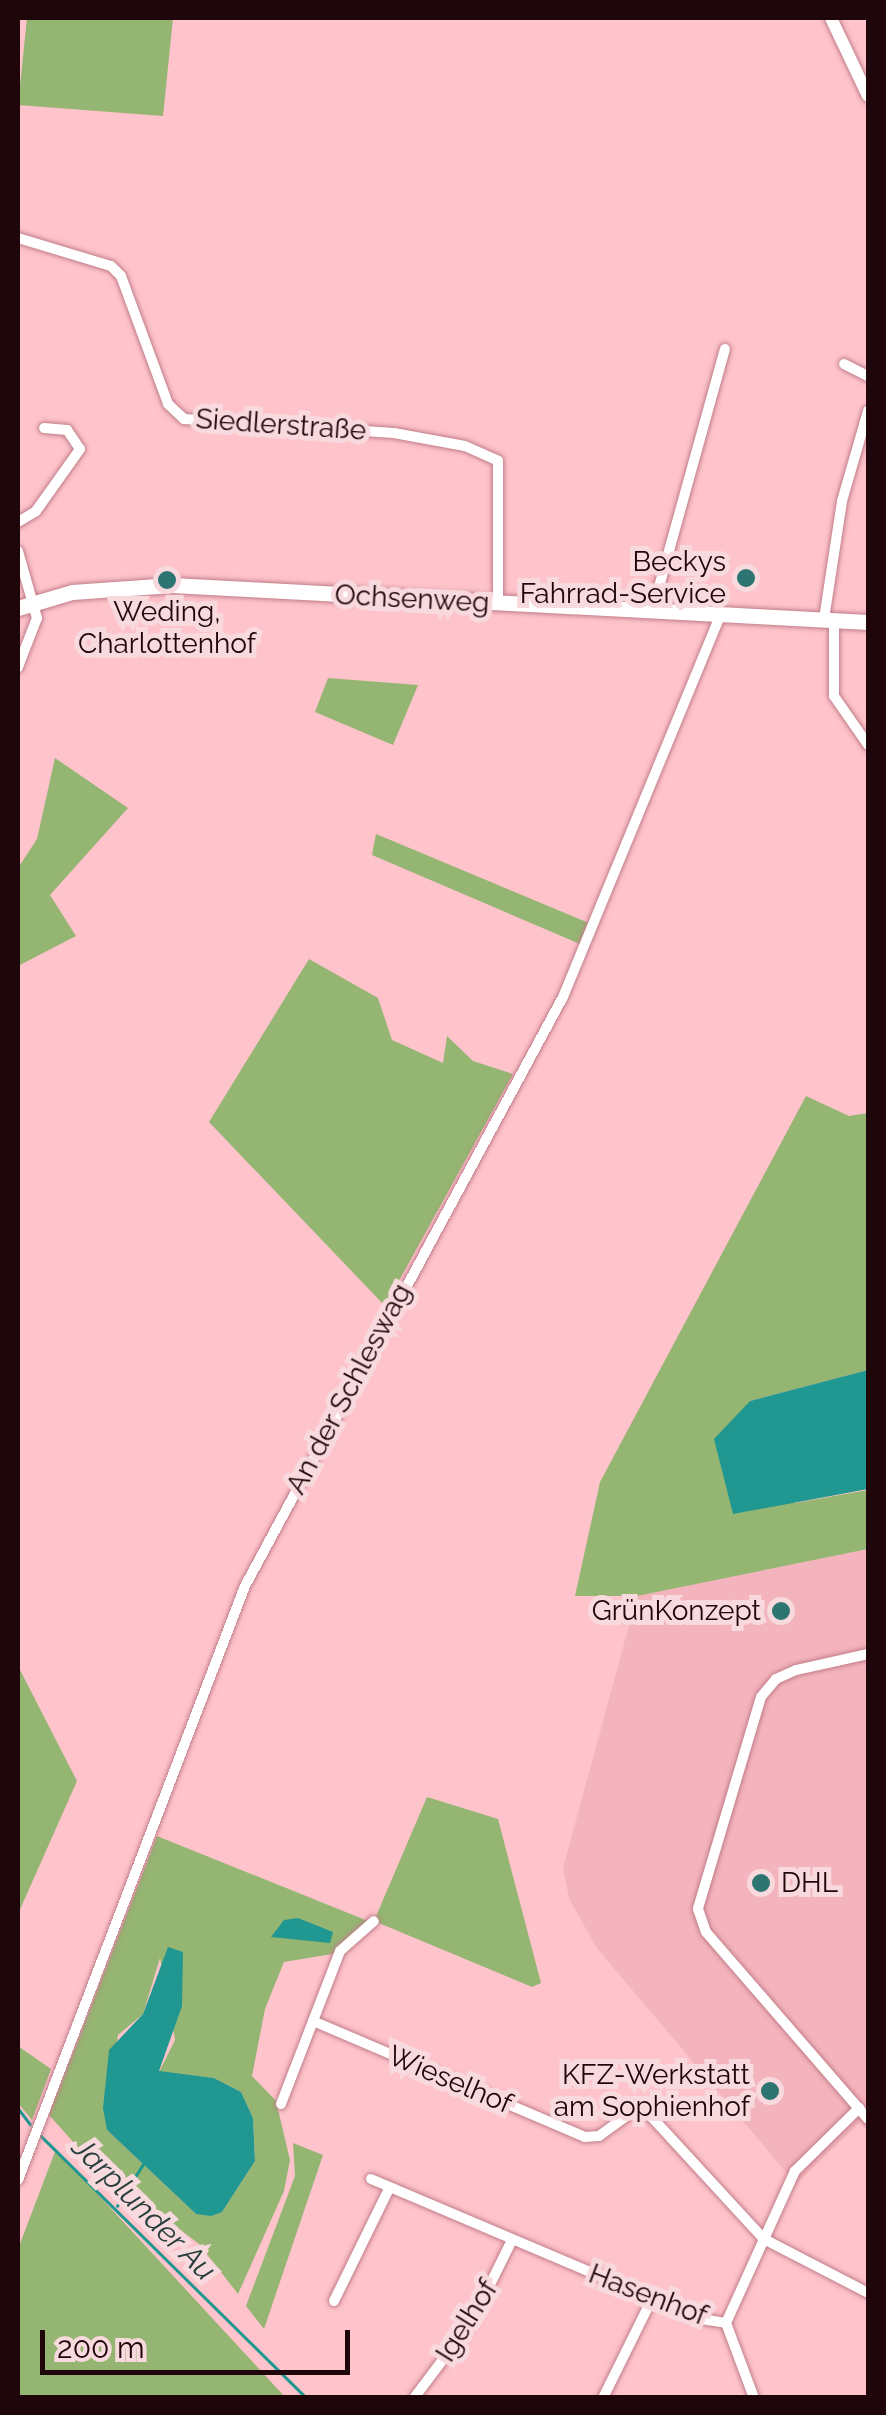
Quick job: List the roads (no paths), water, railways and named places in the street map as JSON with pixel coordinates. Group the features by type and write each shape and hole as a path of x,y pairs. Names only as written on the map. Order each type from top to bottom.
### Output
{"main road":[{"name":"Ochsenweg","path":"18,608 72,592 172,585 868,622"}],"street":[{"path":"831,18 868,96"},
{"name":"Siedlerstraße","path":"18,238 111,266 121,276 168,404 184,419 394,433 465,446 498,461 498,604"},
{"path":"651,613 725,349"},
{"path":"844,364 868,376"},
{"path":"868,411 842,501 829,619 834,696 868,745"},
{"path":"18,522 36,511 80,449 67,430 44,428"},
{"path":"18,551 35,602 36,629 18,667"},
{"name":"An der Schleswag","path":"18,2180 245,1586 563,997 720,616"},
{"path":"868,1654 796,1670 776,1679 761,1697 698,1908 706,1932 868,2119"},
{"path":"281,2104 340,1951 374,1921"},
{"name":"Wieselhof","path":"313,2021 584,2137 599,2136 632,2112 648,2113 764,2239 868,2293"},
{"name":"Hasenhof","path":"371,2179 388,2191 652,2298 726,2323 795,2171 859,2108"},
{"path":"334,2301 388,2191"},
{"name":"Igelhof","path":"414,2398 472,2321 512,2240"},
{"path":"603,2398 652,2298"},
{"path":"726,2323 754,2398"}],"water":[{"path":"868,1370 868,1489 733,1514 714,1439 750,1401"},
{"path":"298,1918 333,1932 330,1943 271,1937 284,1920"},
{"path":"168,1947 183,1952 182,2006 159,2071 214,2078 241,2092 253,2118 255,2161 222,2212 211,2216 196,2214 107,2130 103,2108 109,2050 143,2014"}],"waterway":[{"name":"Jarplunder Au","path":"18,2108 30,2124"},
{"name":"Jarplunder Au","path":"40,2135 307,2398"},
{"path":"135,2177 143,2164"},
{"path":"117,2206 124,2196"}],"place":[{"name":"Beckys Fahrrad-Service","path":"746,578"},
{"name":"Weding, Charlottenhof","path":"167,580"},
{"name":"GrünKonzept","path":"781,1611"},
{"name":"DHL","path":"761,1883"},
{"name":"KFZ-Werkstatt am Sophienhof","path":"770,2091"}]}
